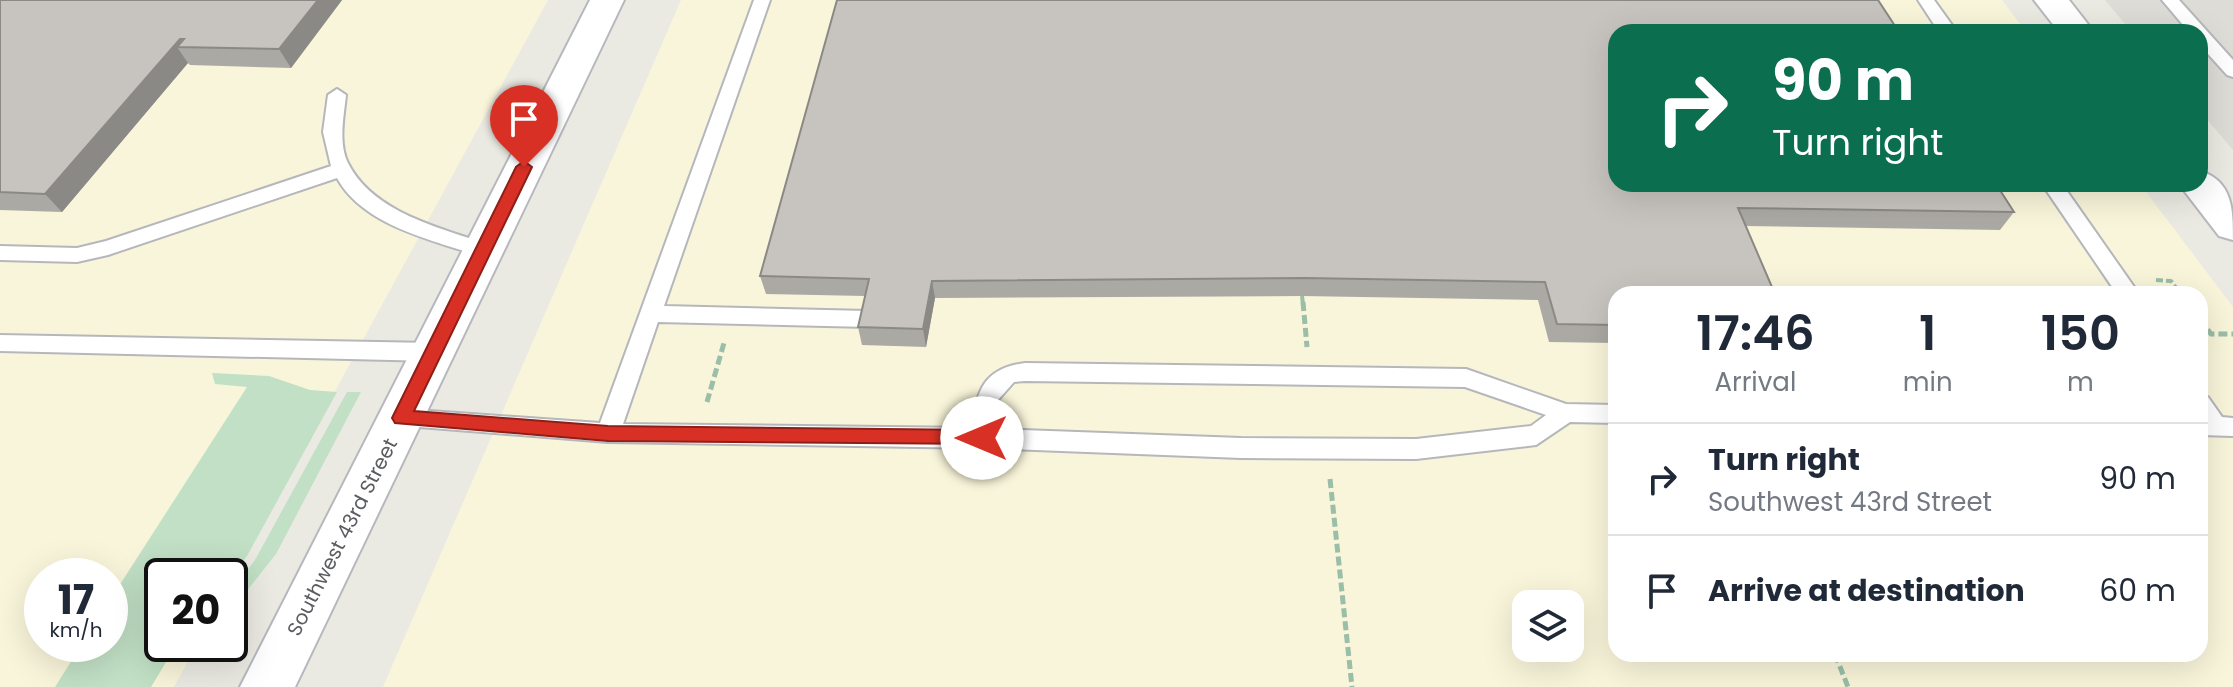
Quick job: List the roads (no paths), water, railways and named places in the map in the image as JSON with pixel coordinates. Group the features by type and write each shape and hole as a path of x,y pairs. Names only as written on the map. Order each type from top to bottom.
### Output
{"main road":[{"name":"Southwest 43rd Street","path":"267,687 607,0"},
{"path":"2051,0 2070,24"},
{"path":"2205,192 2233,226"}],"lane":[{"path":"608,433 762,0"},
{"path":"1926,0 1942,24"},
{"path":"2170,0 2191,24"},
{"path":"2208,43 2233,71"},
{"path":"337,95 331,120 335,157 361,197 380,212 483,250"},
{"path":"0,253 77,255 108,248 343,169"},
{"path":"2058,192 2134,286"},
{"path":"650,314 868,319"},
{"path":"0,343 433,352"},
{"path":"982,438 987,397 1008,374 1025,372 1466,378 1566,413 1608,414"},
{"path":"402,418 608,433 982,438 1241,448 1416,449 1536,435 1566,413"}]}
